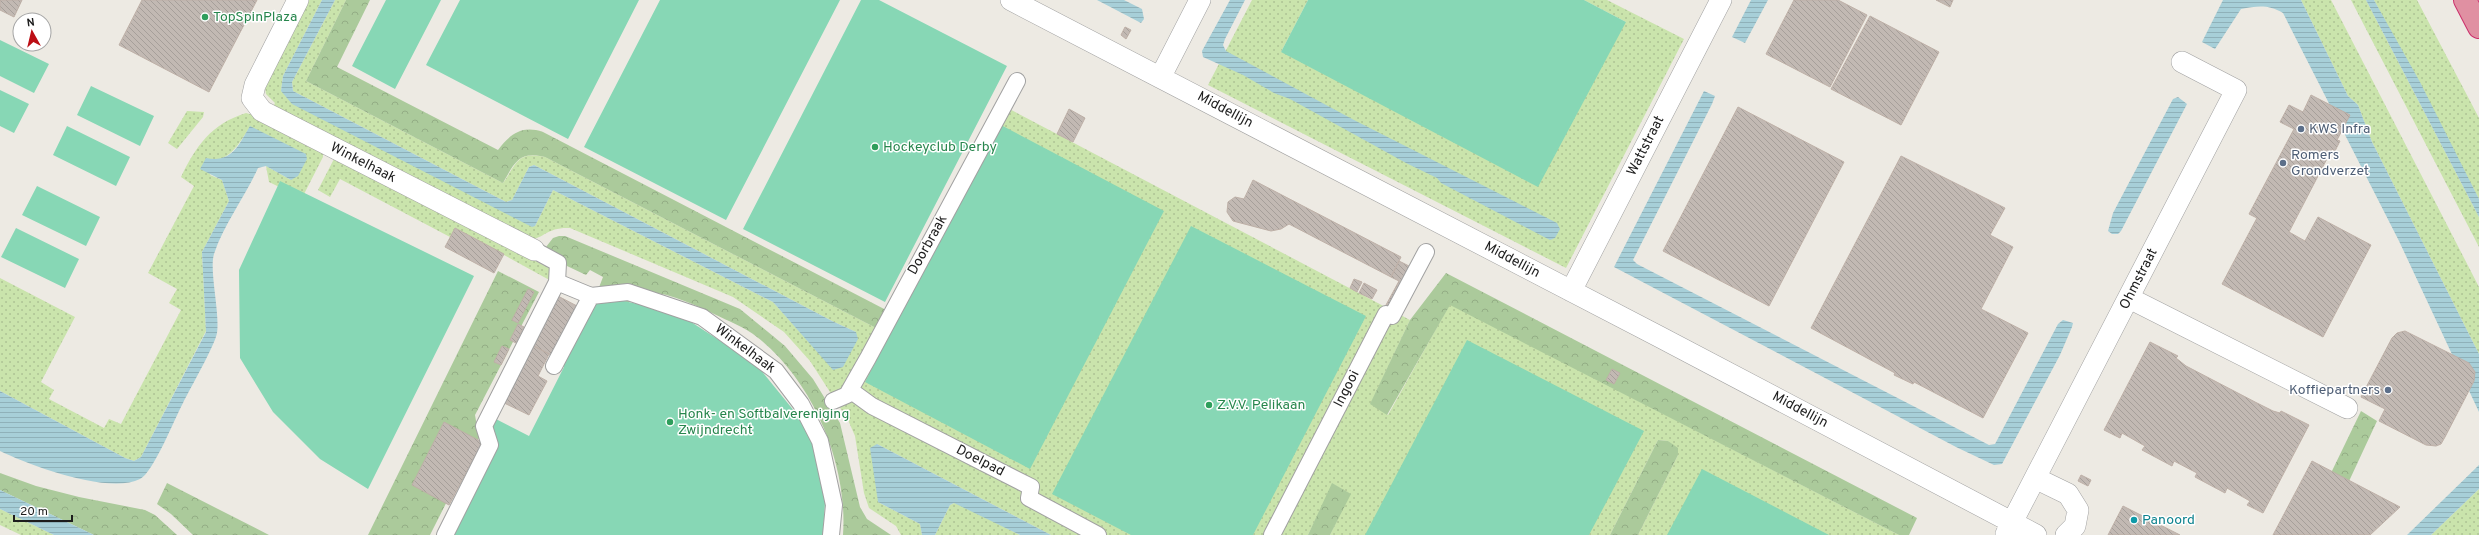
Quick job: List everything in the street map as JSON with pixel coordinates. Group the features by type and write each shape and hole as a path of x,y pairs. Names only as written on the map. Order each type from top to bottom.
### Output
{"highway":[{"path":"2465,0 2479,26"}],"street":[{"name":"Winkelhaak","path":"298,0 255,85 252,98 262,111 558,263 556,282 484,426 490,445 445,535"},
{"name":"Middellijn","path":"1011,0 1160,76 1571,291 2009,529 2036,535"},
{"path":"1160,76 1200,0"},
{"name":"Wattstraat","path":"1571,291 1721,0"},
{"name":"Ohmstraat","path":"2009,529 2236,90 2182,62"},
{"name":"Doorbraak","path":"833,401 847,395 850,390 1017,81"},
{"name":"Ingooi","path":"1272,535 1386,314 1392,316 1426,252"},
{"name":"Winkelhaak","path":"556,282 591,296 628,292 702,317 776,371 801,404 820,441 834,505 831,535"},
{"path":"554,366 591,296"},
{"path":"2129,298 2347,408"},
{"name":"Doelpad","path":"850,390 872,406 1032,487 1029,498 1098,535"},
{"path":"2035,478 2068,494 2078,510 2075,526 2066,535"}],"green space":[{"path":"309,0 322,0 283,76 281,91 535,226 553,190 773,302 809,342 856,332 832,321 534,165 529,167 512,200 506,202 293,91 292,82 335,0 346,0 306,81 503,183 515,164 523,157 545,157 878,329 1000,104 1410,320 1371,403 1388,415 1450,304 1899,535 1638,535 1678,455 1668,441 1658,440 1610,535 1330,535 1350,494 1333,484 1308,535 1051,535 877,444 878,502 920,524 922,535 901,535 896,526 869,508 864,493 855,436 848,420 810,361 784,332 733,297 570,228 556,229 529,240 273,107 275,103 266,94 265,87"},
{"path":"346,0 370,0 337,67 498,150 507,139 517,132 523,130 536,130 543,132 888,311 878,329 545,157 523,157 511,169 503,183 306,81"},
{"path":"386,0 441,0 395,89 352,66"},
{"path":"460,0 639,0 568,139 426,65"},
{"path":"660,0 840,0 726,220 584,147"},
{"name":"Hockeyclub Derby","path":"861,0 879,0 1007,66 885,302 743,229"},
{"path":"1252,0 1308,0 1281,52 1626,22 1584,0 1607,0 1684,39 1566,268 1208,85"},
{"path":"1308,0 1584,0 1626,22 1538,187 1281,52"},
{"path":"2301,0 2331,0 2479,287 2479,354 2372,142 2358,105 2348,96"},
{"path":"2351,0 2366,0 2479,217 2479,247"},
{"path":"2374,0 2417,0 2479,118 2479,199"},
{"path":"0,40 12,46 12,52 24,52 49,64 34,93 0,76"},
{"path":"91,86 154,116 140,146 77,115"},
{"path":"0,90 29,104 14,133 0,126"},
{"path":"187,111 204,112 203,117 177,149 168,143"},
{"path":"246,113 257,116 323,150 323,157 302,198 269,182 266,166 291,180 250,127 233,151 218,160 210,175 222,180 229,201 202,252 206,331 141,457 134,461 125,458 0,391 0,278 75,317 41,382 54,390 49,399 104,428 109,419 121,424 181,310 169,303 177,289 148,273 194,186 181,177 199,146 214,130 223,123"},
{"path":"999,124 1164,211 1030,469 865,382"},
{"path":"67,126 130,157 116,186 53,155"},
{"path":"335,157 551,269 553,282 455,228 450,237 340,179 330,197 318,190"},
{"path":"280,181 474,276 368,489 320,459 273,412 240,358 239,270"},
{"path":"37,186 100,217 86,246 22,215"},
{"name":"Z.V.V. Pelikaan","path":"1191,226 1366,316 1253,535 1131,535 1052,494"},
{"path":"16,228 79,259 65,288 1,257"},
{"path":"565,236 740,309 785,346 813,379 840,423 860,507 867,519 891,535 843,535 843,508 840,480 833,453 823,426 810,400 795,377 777,355 752,333 742,327 686,301 667,295 647,291 637,291 628,303 598,290 603,277 590,270 586,275 567,266 564,259 546,247 553,238"},
{"path":"498,271 539,292 475,415 479,438 430,535 368,535"},
{"path":"1446,273 1917,518 1909,535 1899,535 1450,305 1387,415 1370,404 1410,320"},
{"name":"Honk- en Softbalvereniging Zwijndrecht","path":"591,299 619,300 652,307 688,320 756,364 808,428 820,464 825,503 823,535 453,535 498,446 490,416 529,436 564,367 562,357"},
{"path":"1467,340 1644,431 1589,535 1365,535"},
{"path":"2361,411 2377,421 2324,535 2301,535"},
{"path":"1658,440 1668,441 1678,448 1678,455 1638,535 1610,535"},
{"path":"1702,469 1829,535 1667,535"},
{"path":"0,473 36,486 79,497 145,510 155,515 177,535 94,535 0,490"},
{"path":"167,483 269,535 193,535 171,514 157,504"},
{"path":"1332,483 1351,494 1330,535 1308,535"},
{"path":"2479,489 2479,535 2431,535"},
{"path":"954,503 959,504 1020,535 935,535 950,505"},
{"path":"0,509 54,535 21,535 0,525"}],"water":[{"path":"322,0 335,0 292,82 293,91 506,202 512,200 529,167 534,165 832,321 856,332 858,339 843,367 833,370 773,302 553,190 535,226 532,227 292,104 281,91 283,76"},
{"path":"1097,0 1124,0 1142,9 1144,19 1141,23"},
{"path":"1230,0 1245,0 1225,39 1223,45 1226,51 1354,120 1557,223 1560,229 1555,238 1550,240 1441,183 1437,178 1406,163 1290,99 1274,93 1243,75 1203,57 1202,51"},
{"path":"1751,0 1768,0 1745,43 1732,37"},
{"path":"2223,0 2301,0 2348,96 2358,105 2372,142 2479,354 2479,412 2399,241 2283,13 2272,8 2262,6 2241,9 2215,49 2202,42"},
{"path":"2366,0 2374,0 2420,82 2479,199 2479,217"},
{"path":"1704,91 1715,96 1712,104 1633,260 1637,264 1989,445 1995,444 2058,324 2063,320 2073,323 2060,355 2002,464 1994,465 1956,447 1614,267"},
{"path":"2178,97 2187,104 2121,231 2118,234 2112,234 2108,231 2113,213 2173,99"},
{"path":"250,126 306,154 307,159 298,176 291,180 266,166 258,168 223,232 214,254 213,261 218,325 217,333 207,357 157,456 145,475 140,479 126,483 90,481 30,464 0,451 0,391 125,458 134,461 141,457 206,332 202,252 229,201 222,180 200,169 206,158 222,158 233,151 238,146"},
{"path":"877,444 1051,535 1020,535 954,503 950,505 935,535 922,535 920,524 878,502 870,448"},
{"path":"2479,465 2479,489 2431,535 2407,535"},
{"path":"0,490 94,535 54,535 0,509"}],"building":[{"path":"0,0 22,0 16,12 12,12 12,16 0,10"},
{"path":"142,0 257,0 209,92 119,45"},
{"path":"1794,0 1838,0 1867,15 1830,87 1766,54"},
{"path":"1936,0 1953,0 1950,7"},
{"path":"1870,16 1939,52 1901,125 1831,89"},
{"path":"1125,27 1131,30 1126,39 1121,35"},
{"path":"2311,95 2350,115 2337,140 2340,141 2335,151 2332,149 2289,232 2305,241 2318,217 2371,245 2323,337 2222,284 2257,218 2249,214 2294,129 2280,122 2289,105 2303,112"},
{"path":"1738,107 1844,162 1769,306 1663,251"},
{"path":"1069,109 1085,118 1073,142 1057,134"},
{"path":"1901,156 2005,208 1990,235 2013,247 1981,309 2028,333 1983,418 1914,382 1913,384 1894,375 1895,373 1811,328"},
{"path":"1253,180 1401,257 1391,277 1289,224 1281,229 1271,231 1233,221 1227,212 1228,202 1235,197 1244,199"},
{"path":"455,228 504,254 494,273 445,247"},
{"path":"1399,261 1415,269 1394,309 1386,305 1399,281 1391,277"},
{"path":"1354,279 1362,282 1357,292 1350,288"},
{"path":"1364,283 1377,290 1372,299 1359,293"},
{"path":"528,289 534,292 518,323 512,320"},
{"path":"554,294 577,306 551,355 528,343"},
{"path":"518,324 524,327 516,343 510,340"},
{"path":"2405,331 2469,363 2475,372 2474,381 2445,437 2441,444 2436,446 2426,445 2379,421 2385,409 2361,397 2392,338 2397,333"},
{"path":"2150,342 2178,356 2176,358 2186,366 2273,411 2280,413 2281,411 2309,425 2263,513 2247,505 2250,501 2227,488 2225,493 2195,477 2197,473 2174,461 2172,466 2142,450 2145,446 2122,433 2120,438 2104,430"},
{"path":"530,344 549,354 538,376 547,381 529,415 500,401"},
{"path":"502,346 509,349 501,365 494,362"},
{"path":"1612,369 1620,373 1614,384 1606,380"},
{"path":"444,422 482,442 449,505 412,485"},
{"path":"2312,461 2400,507 2370,535 2273,535"},
{"path":"2081,475 2091,480 2088,486 2078,481"},
{"name":"Panoord","path":"2123,506 2180,535 2108,535"}],"place":[{"name":"TopSpinPlaza","path":"205,17"},
{"name":"KWS Infra","path":"2301,129"},
{"name":"Hockeyclub Derby","path":"875,147"},
{"name":"Romers Grondverzet","path":"2283,163"},
{"name":"Koffiepartners","path":"2388,390"},
{"name":"Z.V.V. Pelikaan","path":"1209,405"},
{"name":"Honk- en Softbalvereniging Zwijndrecht","path":"670,422"},
{"name":"Panoord","path":"2134,520"}]}
